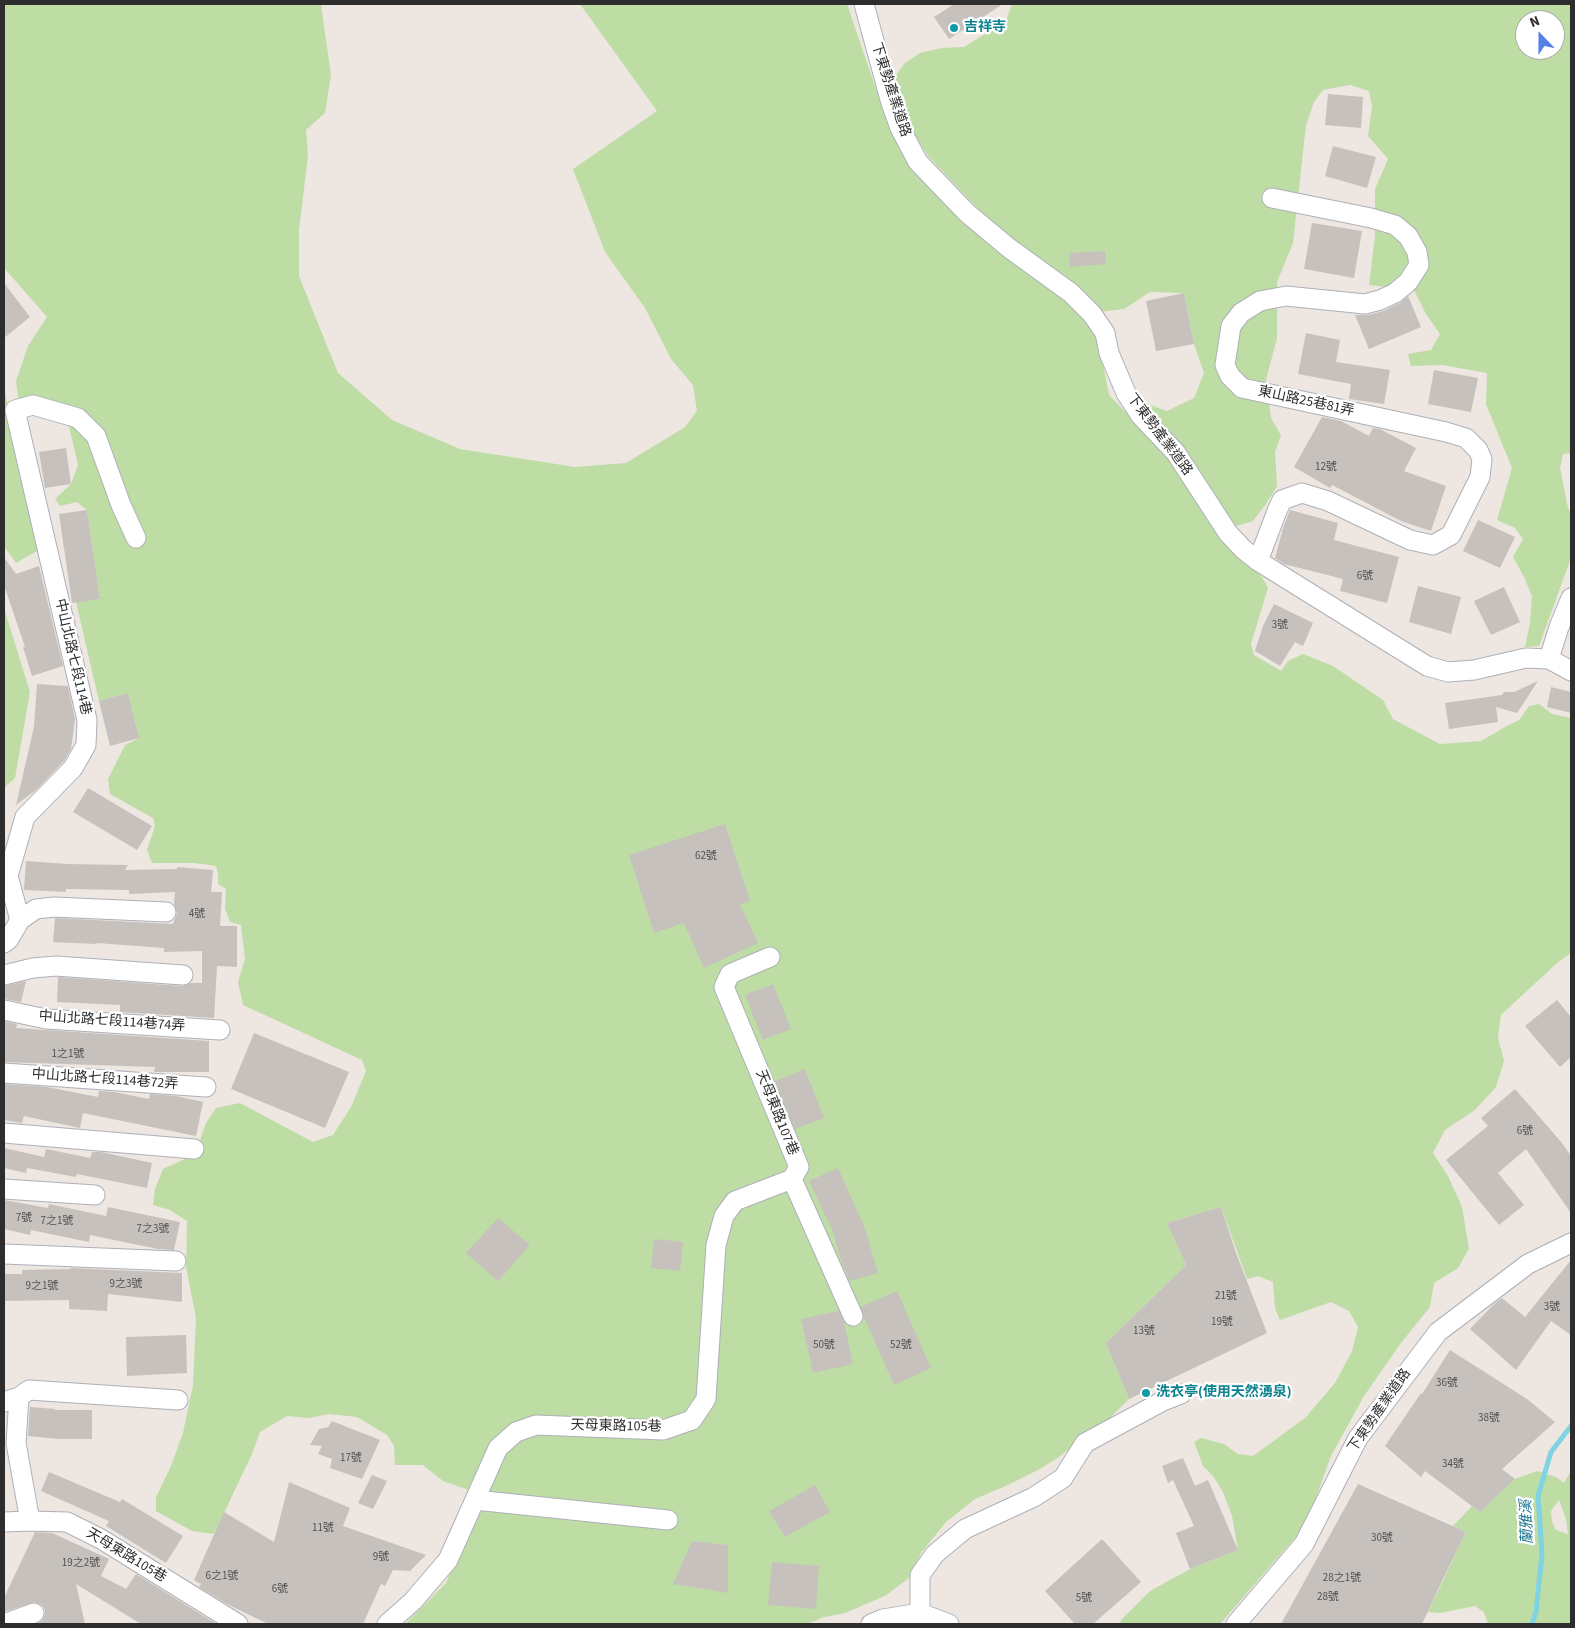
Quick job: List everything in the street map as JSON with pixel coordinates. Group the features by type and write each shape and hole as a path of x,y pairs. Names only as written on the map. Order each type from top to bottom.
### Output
{"street":[{"name":"下東勢產業道路","path":"864,4 874,46 900,128 918,162 967,213 1009,248 1071,293 1092,314 1105,333 1109,353 1126,393 1141,416 1176,453 1228,533 1243,549 1258,561 1427,666 1448,672 1474,670 1526,658 1549,659 1571,671"},
{"name":"東山路25巷81弄","path":"1258,561 1276,511 1282,500 1302,494 1328,501 1410,540 1433,545 1451,535 1480,476 1482,459 1478,450 1466,438 1242,388 1230,376 1224,366 1231,326 1241,313 1260,301 1286,296 1365,304 1395,293 1408,282 1419,265 1418,252 1408,236 1394,225 1371,218 1272,198"},
{"name":"中山北路七段114巷","path":"20,920 8,876 25,817 73,768 86,745 87,720 15,410 33,405 78,418 96,436 121,506 136,538"},
{"path":"1549,659 1571,598"},
{"path":"4,943 9,939 20,920 36,909 54,907 166,912"},
{"name":"天母東路107巷","path":"770,957 730,974 724,987 799,1167 792,1179"},
{"path":"4,976 33,968 56,966 183,975"},
{"name":"中山北路七段114巷74弄","path":"4,1010 46,1019 220,1030"},
{"name":"中山北路七段114巷72弄","path":"4,1073 206,1087"},
{"path":"4,1133 194,1149"},
{"path":"792,1179 853,1316"},
{"name":"天母東路105巷","path":"387,1624 413,1601 448,1560 498,1448 516,1432 536,1426 663,1430 692,1420 706,1398 716,1245 724,1216 735,1201 792,1179"},
{"path":"4,1189 94,1195"},
{"name":"下東勢產業道路","path":"1236,1624 1304,1544 1358,1438 1438,1332 1528,1264 1571,1243"},
{"path":"4,1254 176,1261"},
{"path":"30,1520 16,1443 11,1399 29,1390 178,1400"},
{"path":"920,1613 920,1575 935,1554 965,1529 1034,1497 1063,1478 1085,1443 1162,1401 1181,1394"},
{"path":"476,1500 668,1520"},
{"name":"天母東路105巷","path":"4,1522 30,1520 67,1522 101,1539 238,1624"},
{"path":"4,1624 34,1613"},
{"path":"872,1624 883,1619 920,1613 949,1624"}],"green space":[{"path":"4,4 321,4 331,75 325,113 306,130 308,155 299,230 299,276 338,373 392,420 460,449 575,467 626,463 685,427 697,411 693,385 671,359 645,308 605,252 573,169 657,111 580,4 847,4 883,110 895,140 910,165 1085,319 1099,344 1109,395 1173,461 1239,555 1262,577 1268,588 1251,644 1254,655 1281,671 1288,661 1303,654 1333,666 1383,700 1393,719 1440,744 1481,741 1519,720 1529,706 1539,704 1552,714 1571,718 1571,953 1557,963 1501,1015 1498,1038 1504,1061 1496,1087 1475,1110 1445,1130 1433,1153 1448,1176 1462,1207 1469,1249 1458,1268 1434,1283 1430,1307 1401,1343 1364,1396 1331,1456 1306,1525 1220,1624 1119,1624 1150,1591 1190,1569 1238,1550 1232,1516 1223,1492 1213,1476 1203,1466 1194,1442 1201,1438 1224,1444 1238,1454 1253,1456 1305,1418 1335,1383 1352,1351 1358,1327 1349,1311 1331,1302 1280,1320 1275,1308 1273,1282 1258,1276 1247,1279 1221,1207 1167,1223 1186,1265 1106,1343 1129,1399 1104,1424 1059,1457 1008,1485 975,1499 946,1522 921,1553 909,1578 885,1596 845,1613 824,1617 807,1624 405,1624 446,1583 483,1495 443,1481 423,1465 395,1465 394,1446 387,1435 357,1417 329,1414 309,1418 287,1416 260,1432 252,1454 214,1534 192,1531 156,1511 156,1497 171,1466 183,1433 193,1385 196,1318 186,1267 187,1221 170,1210 153,1205 155,1189 163,1169 187,1158 199,1143 206,1123 216,1108 240,1103 313,1142 333,1135 351,1107 366,1071 362,1060 243,1005 238,982 245,959 241,925 230,922 225,909 226,889 218,884 216,866 194,863 152,863 147,850 155,826 153,818 110,794 108,779 125,745 139,738 128,694 99,701 76,602 100,599 87,510 77,502 60,506 55,499 71,484 78,465 68,422 19,405 16,381 28,346 47,317 4,269"},
{"path":"1012,4 1571,4 1571,453 1563,454 1560,468 1568,508 1571,513 1571,558 1539,646 1525,647 1530,623 1532,596 1513,557 1523,539 1515,528 1497,520 1512,468 1486,404 1487,373 1443,365 1411,366 1408,354 1431,350 1440,334 1426,314 1414,290 1369,285 1375,236 1375,189 1388,159 1368,136 1372,106 1369,91 1350,85 1323,90 1314,102 1306,125 1293,243 1277,282 1277,338 1266,380 1271,418 1281,435 1275,452 1277,486 1253,521 1233,527 1140,410 1145,403 1167,411 1194,398 1204,373 1194,344 1184,293 1150,292 1124,309 1099,312 1004,236 928,156 912,131 896,90 896,75 905,63 920,53 942,48 964,47 1006,21"},
{"path":"4,385 9,414 48,545 16,563 4,546"},
{"path":"4,608 30,692 15,778 4,788"},
{"path":"1537,1471 1556,1477 1564,1483 1571,1471 1571,1624 1488,1624 1484,1612 1475,1606 1440,1613 1428,1612 1466,1532 1453,1526 1472,1506 1480,1512 1515,1479","holes":["1559,1500 1566,1519 1568,1534 1556,1530 1552,1522 1551,1511"]}],"building":[{"name":"吉祥寺","path":"954,4 1003,4 949,39 934,17"},
{"path":"1328,94 1363,97 1361,128 1325,125"},
{"path":"1333,146 1376,157 1367,188 1325,176"},
{"path":"1312,223 1362,231 1354,278 1304,269"},
{"path":"1105,251 1106,264 1070,267 1069,253"},
{"path":"4,283 30,317 4,338"},
{"path":"1184,293 1194,344 1156,351 1146,301"},
{"path":"1408,296 1421,327 1369,349 1355,315 1368,315 1383,311 1400,303"},
{"path":"1306,333 1340,340 1336,362 1390,370 1384,404 1349,399 1351,384 1298,374"},
{"path":"1434,370 1478,378 1471,412 1428,404"},
{"path":"1322,417 1341,421 1369,436 1373,428 1380,429 1416,448 1404,471 1446,486 1431,531 1401,521 1332,485 1330,488 1294,467"},
{"path":"66,448 71,484 45,488 39,452"},
{"path":"87,510 100,599 72,603 59,514"},
{"path":"1290,510 1338,523 1334,540 1399,557 1387,603 1340,591 1343,579 1284,564 1275,558"},
{"path":"1478,520 1515,537 1500,568 1463,551"},
{"path":"4,557 16,574 39,566 63,666 32,676 23,647 25,647 4,585"},
{"path":"1418,586 1461,597 1451,634 1409,622"},
{"path":"1504,587 1520,622 1491,635 1474,601"},
{"path":"1274,604 1313,623 1303,646 1295,642 1280,666 1255,651 1263,626"},
{"path":"1538,681 1517,713 1496,707 1498,722 1449,729 1445,703 1502,695 1504,692 1514,692"},
{"path":"37,684 68,686 75,719 71,749 64,761 36,790 16,805 34,727"},
{"path":"1551,687 1571,692 1571,713 1547,707"},
{"path":"128,693 139,738 110,746 99,701"},
{"path":"88,788 152,826 137,850 73,812"},
{"path":"725,824 750,901 740,904 758,943 704,968 684,923 654,933 629,855"},
{"path":"26,861 128,865 125,870 177,869 177,867 213,870 211,892 222,892 220,926 237,926 237,967 217,966 214,1018 120,1012 120,1005 57,1002 58,977 182,986 191,983 202,983 202,951 164,952 164,948 53,942 55,918 173,924 177,913 174,904 175,892 129,894 129,890 66,889 66,892 24,890"},
{"path":"26,981 21,1002 4,999 4,986"},
{"path":"773,984 791,1029 763,1040 745,995"},
{"path":"1557,1000 1571,1017 1571,1057 1560,1067 1525,1026"},
{"path":"4,1021 17,1024 16,1028 209,1041 209,1072 154,1072 155,1067 4,1062"},
{"path":"254,1033 349,1072 325,1128 231,1089"},
{"path":"805,1069 824,1118 795,1129 775,1081"},
{"path":"4,1084 47,1087 98,1097 99,1091 149,1099 150,1094 176,1096 203,1102 196,1136 83,1113 80,1128 24,1116 22,1123 4,1120"},
{"path":"1515,1089 1571,1156 1571,1213 1526,1149 1498,1173 1524,1205 1499,1225 1446,1160 1488,1126 1481,1118"},
{"path":"4,1148 44,1157 46,1149 90,1158 92,1152 101,1152 152,1163 147,1188 77,1174 76,1177 27,1168 26,1173 4,1168"},
{"path":"838,1168 864,1226 878,1273 850,1281 842,1263 833,1232 809,1181"},
{"path":"4,1200 48,1208 49,1204 106,1216 108,1207 180,1222 174,1250 158,1249 90,1235 89,1242 31,1230 30,1235 4,1229"},
{"path":"1221,1207 1236,1253 1267,1333 1129,1399 1106,1343 1186,1265 1167,1223"},
{"path":"498,1218 530,1245 498,1281 466,1253"},
{"path":"654,1239 683,1242 680,1271 651,1268"},
{"path":"1571,1260 1571,1335 1551,1321 1516,1370 1470,1329 1502,1298 1525,1317"},
{"path":"71,1268 182,1273 182,1302 108,1294 107,1311 69,1309 69,1300 4,1301 4,1274 22,1274 22,1270"},
{"path":"897,1291 931,1368 894,1385 861,1307"},
{"path":"839,1311 844,1322 853,1364 813,1373 801,1319"},
{"path":"186,1335 187,1373 127,1376 126,1337"},
{"path":"1450,1350 1527,1399 1555,1422 1502,1469 1515,1479 1480,1512 1425,1471 1421,1477 1385,1446"},
{"path":"30,1407 55,1410 92,1410 92,1439 59,1439 28,1436"},
{"path":"332,1421 380,1440 362,1479 330,1468 332,1459 318,1454 322,1446 310,1445 319,1429 328,1427"},
{"path":"1183,1458 1195,1486 1208,1480 1238,1550 1190,1569 1176,1533 1194,1526 1173,1480 1168,1483 1162,1466"},
{"path":"49,1472 120,1502 122,1499 183,1536 166,1563 106,1526 109,1521 41,1491"},
{"path":"372,1475 387,1481 373,1509 358,1503"},
{"path":"289,1482 350,1508 343,1526 426,1555 410,1571 393,1570 385,1586 381,1584 363,1624 268,1624 227,1604 199,1587 201,1584 194,1580 224,1512 274,1542"},
{"path":"1358,1484 1466,1532 1422,1624 1281,1624"},
{"path":"815,1485 830,1512 785,1537 769,1511"},
{"path":"35,1532 52,1533 109,1559 101,1576 126,1589 136,1574 215,1623 141,1624 76,1584 85,1624 36,1624 42,1621 45,1610 42,1605 35,1602 4,1612 4,1598"},
{"path":"1102,1539 1141,1582 1093,1624 1075,1624 1045,1591"},
{"path":"692,1541 728,1545 728,1593 673,1584"},
{"path":"772,1562 819,1566 816,1609 768,1605"}],"waterway":[{"name":"蘭雅溪","path":"1532,1624 1536,1612 1542,1554 1538,1496 1551,1452 1571,1426"}],"place":[{"name":"吉祥寺","path":"954,28"},
{"name":"洗衣亭(使用天然湧泉)","path":"1146,1393"}]}
